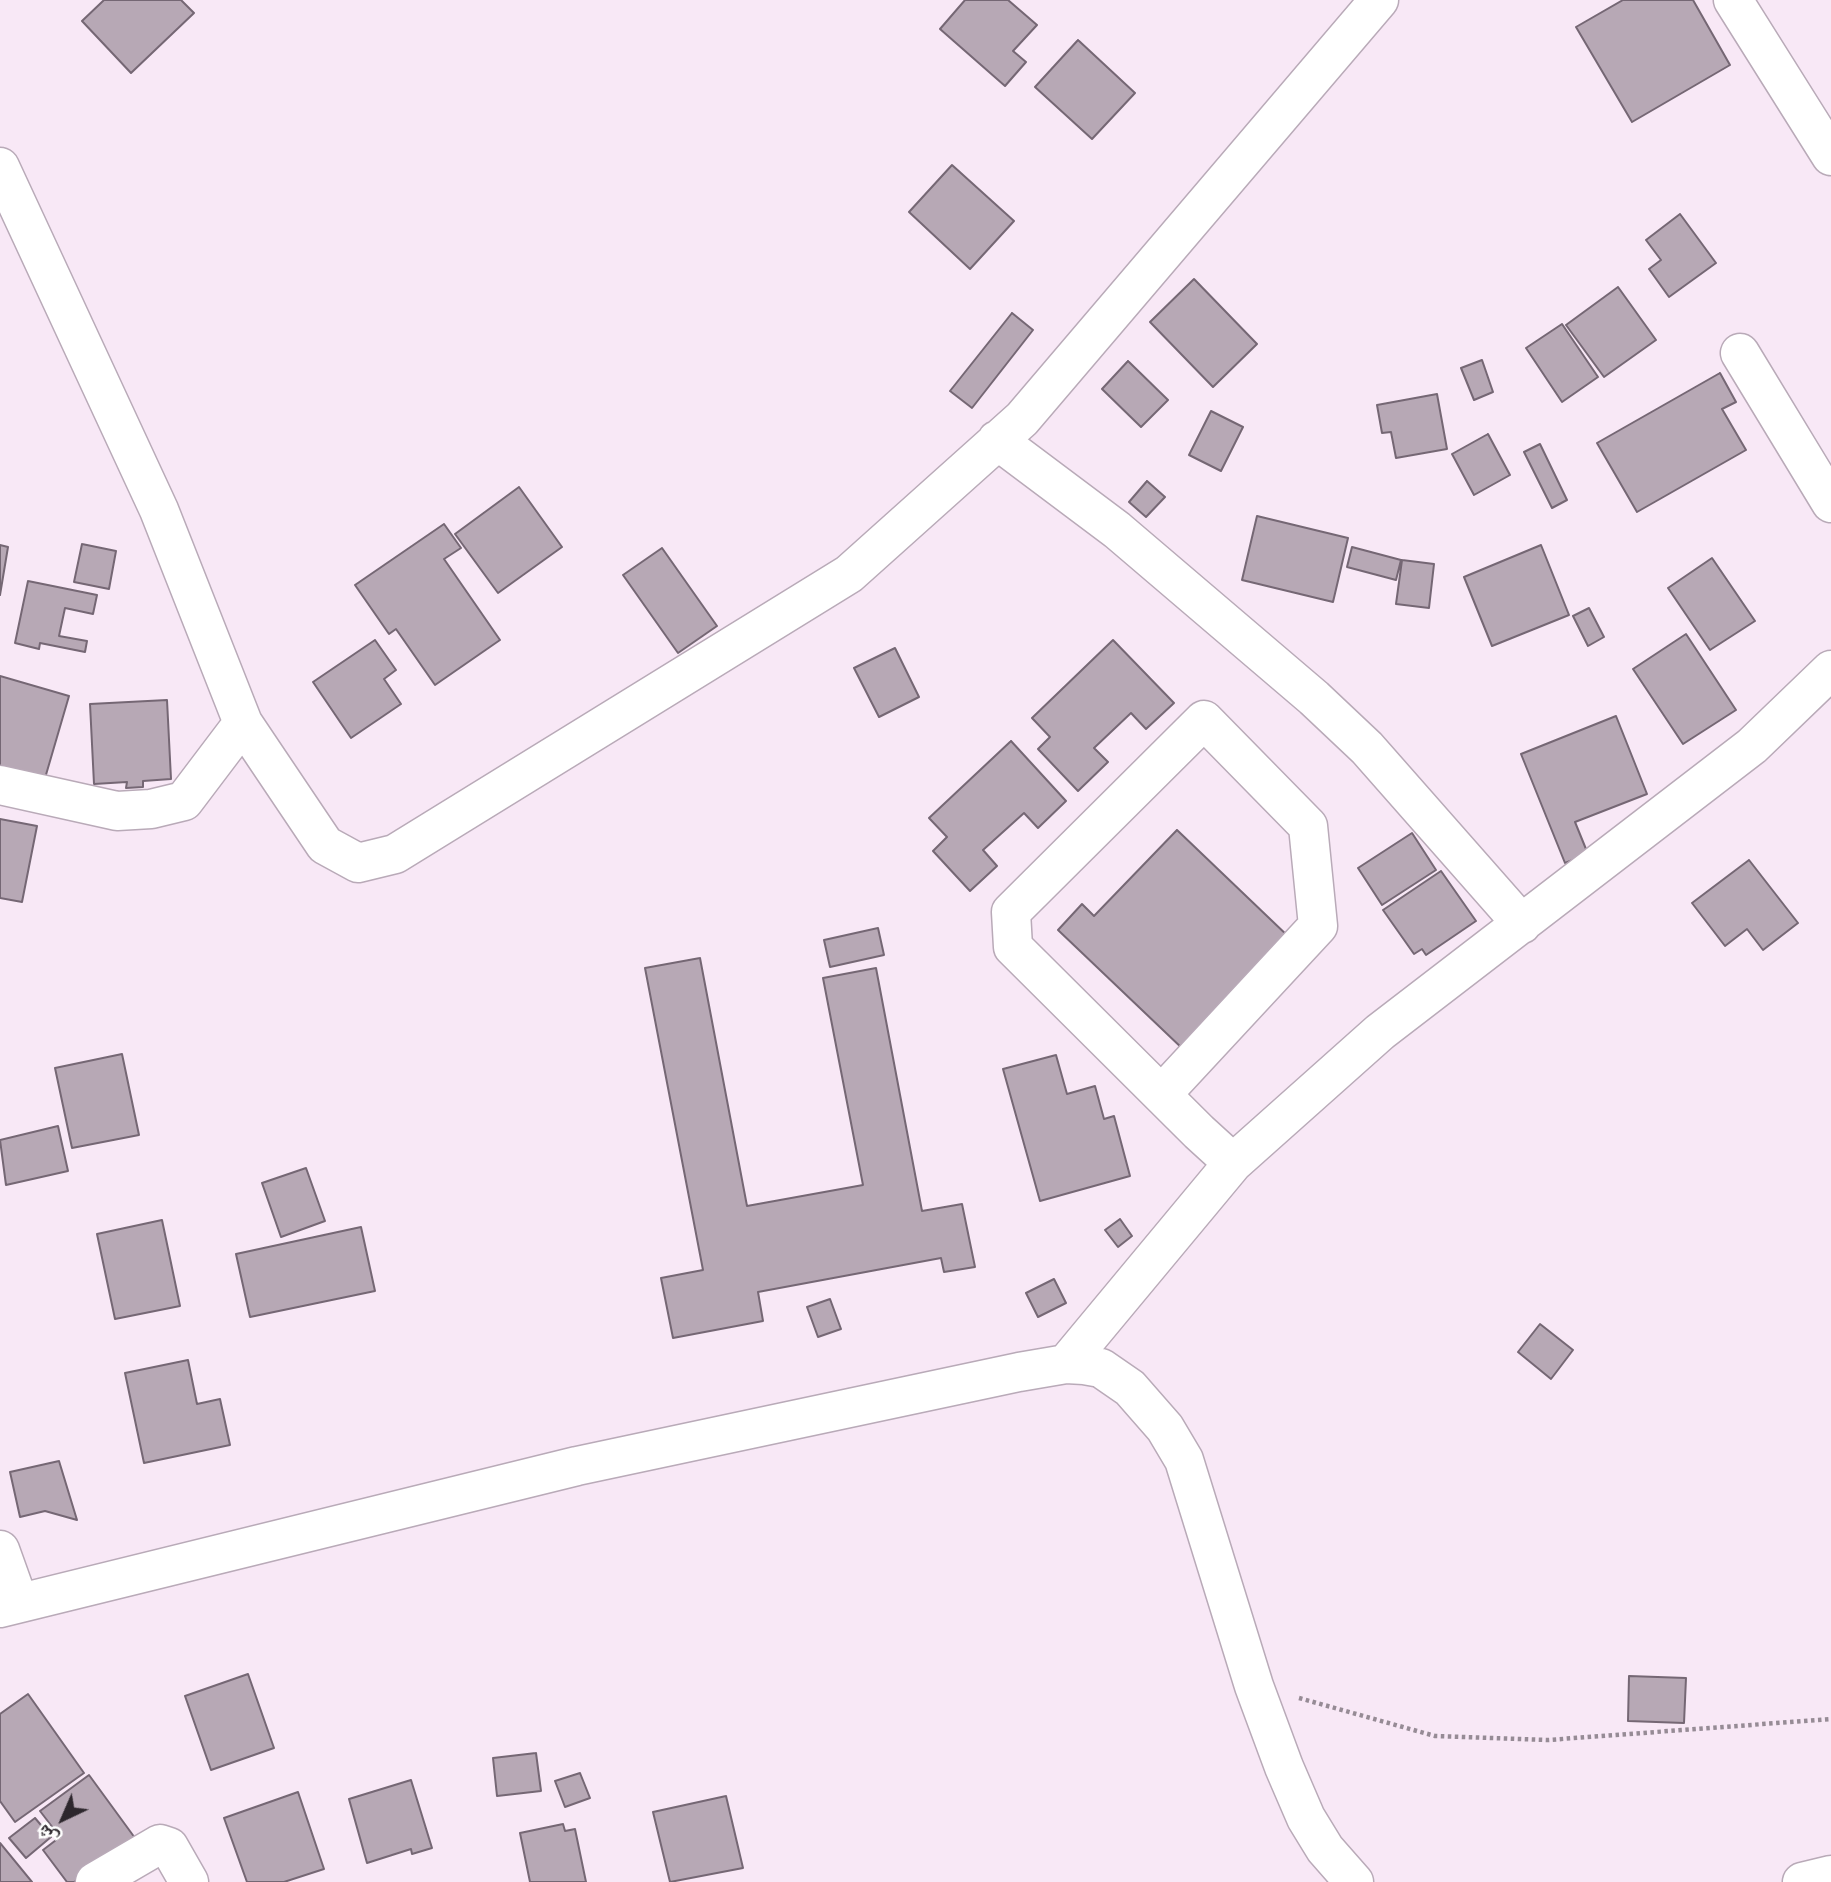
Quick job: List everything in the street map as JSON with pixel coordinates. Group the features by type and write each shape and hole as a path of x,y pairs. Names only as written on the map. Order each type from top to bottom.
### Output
{"street":[{"path":"0,167 159,510 243,723 325,845 358,863 395,854 849,575 1022,419 1379,0"},
{"path":"1733,0 1831,156"},
{"path":"1740,352 1831,503"},
{"path":"997,440 1117,530 1314,698 1367,748 1522,924"},
{"path":"1066,1364 1233,1163 1380,1032 1752,746 1831,670"},
{"path":"1162,1094 1318,926 1308,826 1205,720 1011,912 1013,947 1162,1094 1233,1163"},
{"path":"0,785 117,811 151,809 184,801 243,723"},
{"path":"0,1550 9,1606 577,1466 1066,1364 1101,1368 1130,1388 1165,1428 1184,1460 1254,1686 1306,1818 1321,1866 1354,1882"},
{"path":"95,1882 160,1844 169,1847 189,1882"},
{"path":"1802,1882 1831,1875"}],"path":[{"path":"1254,1686 1435,1736 1548,1740 1831,1719"}],"building":[{"path":"104,0 181,0 194,13 131,73 82,21"},
{"path":"965,0 1008,0 1037,25 1013,51 1026,62 1005,86 940,29"},
{"path":"1623,0 1693,0 1730,65 1632,122 1576,27"},
{"path":"1078,40 1135,93 1092,139 1035,87"},
{"path":"952,165 1014,221 970,269 909,212"},
{"path":"1680,214 1716,263 1669,297 1649,269 1661,260 1646,240"},
{"path":"1194,279 1257,344 1213,387 1150,322"},
{"path":"1618,287 1656,340 1604,377 1566,325"},
{"path":"1012,313 1033,330 972,408 950,391"},
{"path":"1562,324 1598,377 1562,402 1526,348"},
{"path":"1482,360 1493,392 1474,400 1461,368"},
{"path":"1128,361 1168,400 1141,427 1102,389"},
{"path":"1720,373 1736,402 1722,409 1746,450 1637,512 1597,443"},
{"path":"1437,394 1447,449 1396,458 1391,432 1382,433 1377,405"},
{"path":"1211,411 1243,427 1221,471 1189,455"},
{"path":"1488,434 1510,475 1474,495 1452,454"},
{"path":"1540,444 1567,500 1552,508 1524,452"},
{"path":"1147,481 1165,497 1146,517 1129,502"},
{"path":"519,487 562,547 498,593 455,534"},
{"path":"1257,516 1348,538 1333,602 1242,580"},
{"path":"444,524 461,548 444,559 500,640 435,685 396,629 389,634 355,585"},
{"path":"82,544 116,551 109,589 74,582"},
{"path":"0,545 8,547 0,595"},
{"path":"1541,545 1569,615 1492,646 1464,577"},
{"path":"1352,547 1401,560 1396,580 1347,567"},
{"path":"662,548 717,626 678,653 623,575"},
{"path":"1712,558 1755,621 1710,650 1668,588"},
{"path":"1402,560 1434,564 1429,608 1396,604"},
{"path":"28,581 97,595 93,614 65,608 59,636 87,641 85,652 40,643 39,649 15,643"},
{"path":"1589,608 1604,637 1588,646 1573,616"},
{"path":"1686,634 1736,710 1683,744 1633,669"},
{"path":"375,640 396,670 384,679 401,704 351,738 313,682"},
{"path":"1113,640 1174,703 1146,729 1131,713 1094,748 1108,762 1078,791 1038,749 1050,737 1032,718"},
{"path":"895,648 919,697 879,717 854,668"},
{"path":"0,676 69,696 43,785 0,772"},
{"path":"167,700 171,779 143,781 143,787 126,788 127,782 94,784 90,704"},
{"path":"1616,716 1647,794 1575,822 1588,854 1565,863 1521,754"},
{"path":"1011,741 1066,801 1038,828 1024,813 983,850 997,866 970,891 933,851 947,837 929,818"},
{"path":"0,819 37,826 22,902 0,898"},
{"path":"1177,830 1291,939 1185,1051 1058,930 1082,904 1094,916"},
{"path":"1412,833 1436,870 1382,905 1358,868"},
{"path":"1749,860 1798,923 1763,950 1747,929 1725,946 1692,903"},
{"path":"1441,871 1476,921 1426,955 1422,949 1414,954 1383,910"},
{"path":"878,928 884,955 830,967 824,940"},
{"path":"700,958 747,1206 863,1185 823,978 876,968 922,1211 962,1204 975,1267 944,1272 941,1258 758,1292 763,1321 673,1338 661,1278 703,1270 645,968"},
{"path":"122,1054 139,1135 72,1148 55,1068"},
{"path":"1056,1055 1067,1094 1095,1086 1104,1119 1114,1116 1130,1176 1040,1201 1003,1069"},
{"path":"58,1126 68,1171 6,1185 0,1140"},
{"path":"306,1168 325,1221 281,1237 262,1183"},
{"path":"1120,1219 1132,1236 1118,1247 1105,1230"},
{"path":"162,1220 180,1306 115,1319 97,1234"},
{"path":"361,1227 375,1291 250,1317 236,1254"},
{"path":"1054,1279 1066,1303 1038,1317 1026,1293"},
{"path":"830,1299 841,1329 818,1337 807,1307"},
{"path":"1540,1324 1573,1350 1551,1379 1518,1352"},
{"path":"188,1360 197,1404 220,1399 230,1445 144,1463 125,1373"},
{"path":"59,1461 77,1520 45,1511 20,1517 10,1472"},
{"path":"248,1674 274,1748 211,1770 185,1696"},
{"path":"1629,1676 1686,1678 1684,1723 1628,1721"},
{"path":"28,1694 84,1773 15,1822 0,1801 0,1714"},
{"path":"536,1753 541,1791 497,1796 493,1758"},
{"path":"580,1773 590,1798 565,1807 555,1781"},
{"path":"89,1775 135,1838 74,1882 67,1882 43,1850 60,1837 40,1811"},
{"path":"411,1780 432,1848 412,1854 411,1849 367,1863 349,1799"},
{"path":"298,1792 324,1869 284,1882 247,1882 224,1818"},
{"path":"726,1796 743,1868 670,1882 653,1812"},
{"path":"35,1818 51,1837 26,1858 9,1838"},
{"path":"563,1824 565,1831 575,1829 586,1882 530,1882 520,1833"},
{"path":"0,1843 32,1882 0,1882"}]}
